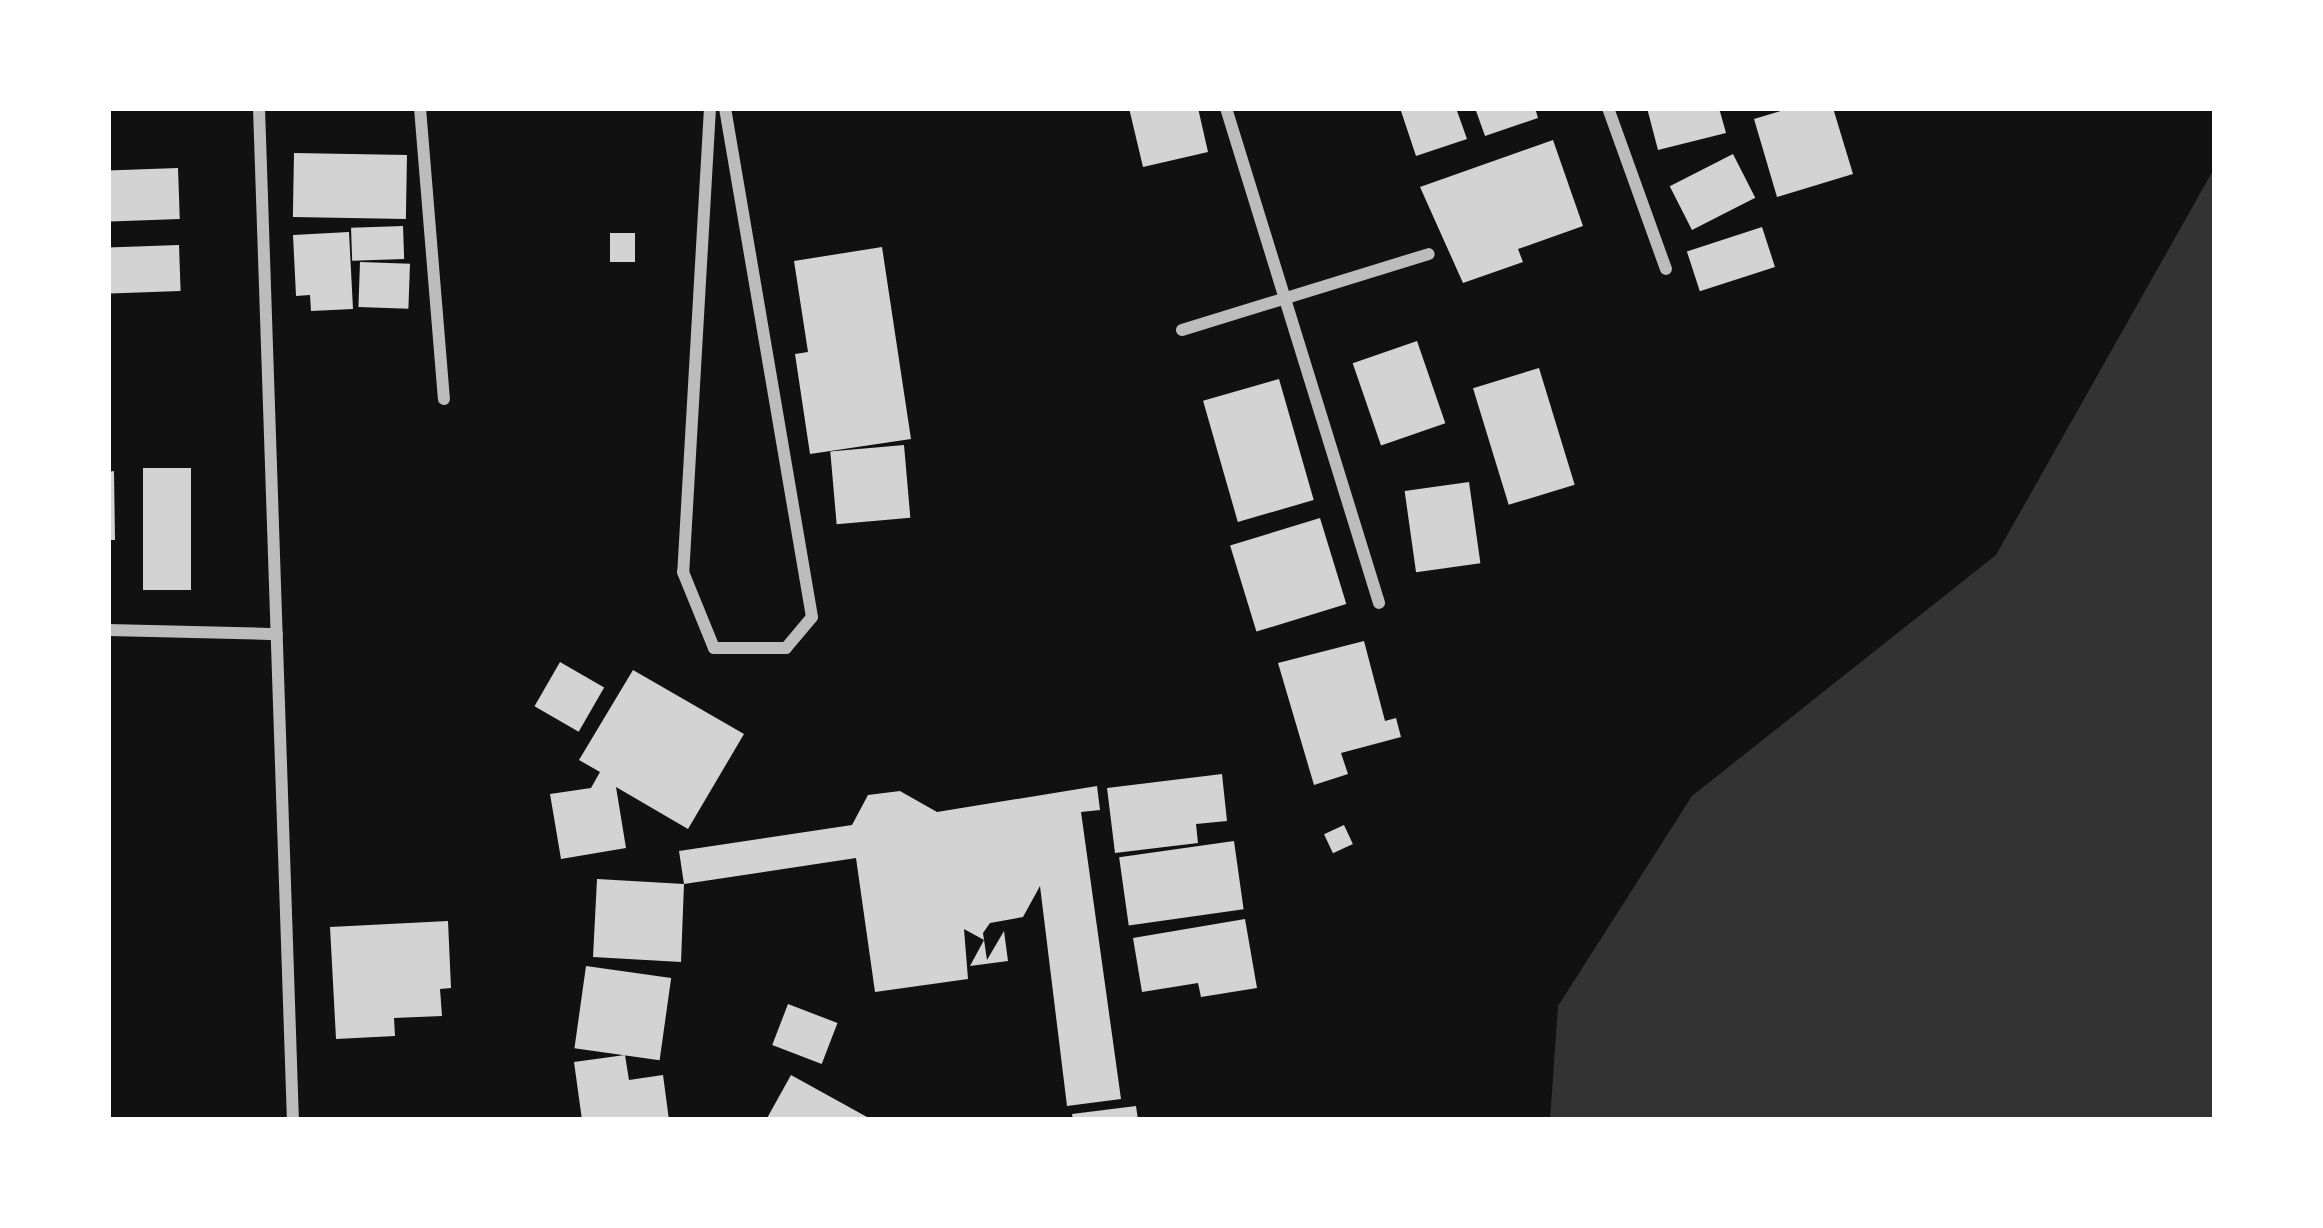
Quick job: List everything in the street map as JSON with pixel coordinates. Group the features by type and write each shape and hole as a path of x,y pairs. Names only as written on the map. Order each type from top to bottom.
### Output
{"street":[{"path":"259,108 293,1120"},
{"path":"420,108 444,399"},
{"path":"710,108 683,572 714,648 786,648 812,617 725,108"},
{"path":"1226,108 1379,603"},
{"path":"1608,108 1666,269"},
{"path":"1182,330 1429,254"},
{"path":"108,630 277,634"}],"shaded area":[{"path":"2215,167 2215,1120 1550,1120 1558,1006 1692,796 1996,555"}],"building":[{"path":"1129,108 1198,108 1208,152 1143,167"},
{"path":"1400,108 1456,108 1467,139 1416,156"},
{"path":"1475,108 1535,108 1538,118 1485,136"},
{"path":"1647,108 1719,108 1726,133 1658,150"},
{"path":"1791,108 1833,108 1853,174 1777,197 1754,119"},
{"path":"1553,140 1583,226 1518,249 1523,262 1463,283 1420,187"},
{"path":"294,153 407,155 406,219 293,217"},
{"path":"1733,154 1755,198 1692,230 1670,186"},
{"path":"178,168 180,219 110,221 108,170"},
{"path":"403,226 404,259 352,261 351,228"},
{"path":"1762,227 1775,267 1700,291 1687,251"},
{"path":"349,232 353,309 311,311 310,295 296,296 293,235"},
{"path":"610,233 635,233 635,262 610,262"},
{"path":"179,245 181,291 110,293 108,247"},
{"path":"882,247 911,439 810,454 795,354 808,352 794,261"},
{"path":"360,262 410,264 408,309 358,307"},
{"path":"1417,341 1445,423 1381,445 1353,363"},
{"path":"1539,368 1575,485 1509,505 1473,388"},
{"path":"1279,379 1314,500 1238,522 1203,401"},
{"path":"904,445 910,518 837,524 830,451"},
{"path":"143,468 191,468 191,590 143,590"},
{"path":"114,471 115,540 108,540 108,472"},
{"path":"1469,482 1480,563 1416,572 1405,491"},
{"path":"1320,518 1346,604 1256,632 1230,545"},
{"path":"1364,641 1385,721 1396,718 1401,737 1341,753 1348,774 1314,785 1278,663"},
{"path":"560,662 604,688 579,732 534,706"},
{"path":"633,670 744,734 688,829 616,787 626,848 561,859 550,794 591,788 600,772 579,760"},
{"path":"1222,774 1227,821 1196,824 1198,843 1115,853 1107,788"},
{"path":"1097,786 1100,810 1081,812 1121,1099 1067,1106 1040,886 1023,917 990,923 983,933 987,960 1004,931 1008,961 970,966 984,940 964,929 968,979 875,992 856,858 684,884 679,851 852,825 868,795 900,791 937,812"},
{"path":"1344,825 1353,844 1333,853 1324,834"},
{"path":"1234,841 1244,909 1129,925 1119,857"},
{"path":"597,879 684,884 681,962 593,957"},
{"path":"1245,919 1257,988 1201,997 1198,983 1142,992 1133,938"},
{"path":"448,921 451,988 440,989 442,1016 394,1018 395,1036 336,1039 330,927"},
{"path":"586,966 671,978 660,1060 574,1048"},
{"path":"788,1004 837,1023 822,1064 772,1045"},
{"path":"625,1055 629,1080 663,1075 669,1120 582,1120 574,1062"},
{"path":"791,1075 867,1117 866,1120 766,1120"},
{"path":"1136,1106 1138,1120 1073,1120 1072,1114"}]}
